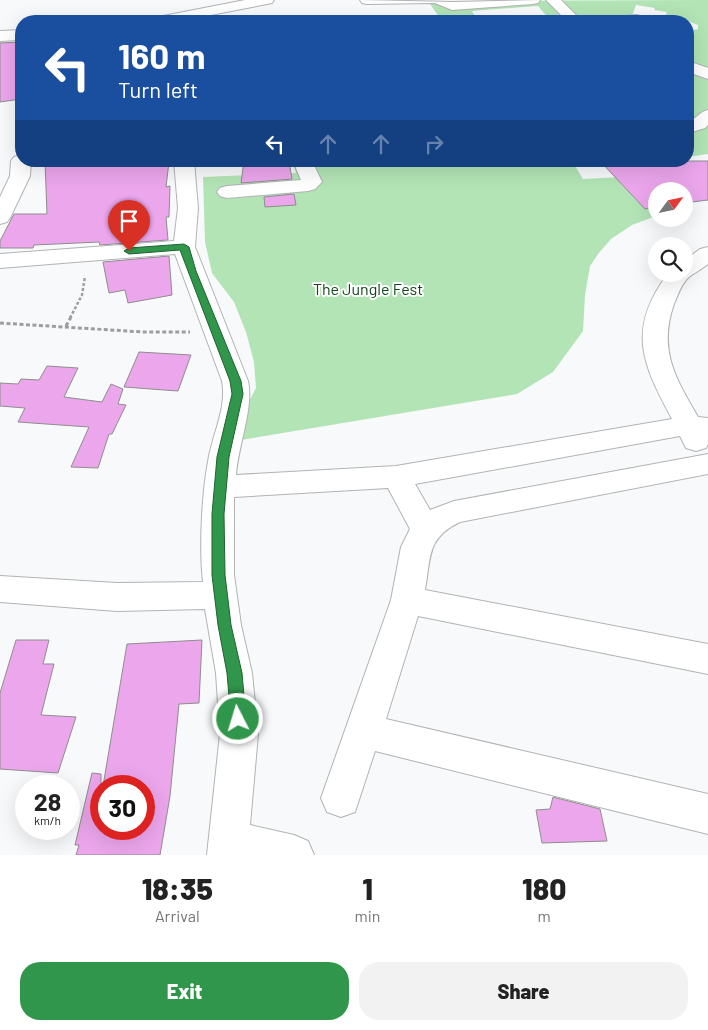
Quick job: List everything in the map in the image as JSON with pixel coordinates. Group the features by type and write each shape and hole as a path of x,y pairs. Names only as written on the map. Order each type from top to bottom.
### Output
{"street":[{"path":"189,15 267,0"},
{"path":"367,0 430,0"},
{"path":"446,15 444,9 446,3 533,0"},
{"path":"554,1 572,0"},
{"path":"554,1 569,15"},
{"path":"0,36 15,35"},
{"path":"694,68 708,74"},
{"path":"0,218 20,176 19,167"},
{"path":"185,167 188,208 184,247 235,381 238,394 223,457 218,514 220,596 234,673 240,734 228,848 294,855"},
{"path":"227,192 308,185 312,182 305,167"},
{"path":"0,261 184,247"},
{"path":"693,265 708,254"},
{"path":"341,798 407,600 413,574 415,546 425,529 444,516 454,512 707,464 699,426 667,388 659,371 655,347 659,310 673,282"},
{"path":"221,487 396,477 699,426"},
{"path":"396,477 425,529"},
{"path":"0,589 117,597 220,596"},
{"path":"407,600 708,659"},
{"path":"362,731 708,814"}],"path":[{"path":"66,326 86,282 85,275 79,271"},
{"path":"0,323 66,326 159,334 216,331"}],"green space":[{"path":"708,0 708,154 694,156 694,30 698,29 698,25 694,23 694,15 666,15 667,12 636,5 632,15 546,15 538,6 472,11 474,15 438,15 428,1"},
{"name":"The Jungle Fest","path":"294,167 576,167 583,179 620,177 621,184 645,209 648,208 648,219 632,225 611,239 598,254 590,266 585,295 583,331 553,372 517,394 235,441 244,411 256,388 254,362 246,332 234,302 212,273 205,242 203,177 296,173"}],"building":[{"path":"15,42 15,100 0,102 0,43"},
{"path":"694,161 708,161 708,200 693,202 693,182 648,182 648,208 645,209 606,167 694,167"},
{"path":"45,167 168,167 166,187 170,186 169,217 166,217 168,240 100,245 99,242 34,245 33,248 0,248 0,241 14,214 47,214"},
{"path":"243,167 290,167 292,179 241,183"},
{"path":"294,194 296,205 265,207 264,197"},
{"path":"169,256 172,295 128,303 125,290 109,293 103,262"},
{"path":"139,352 191,355 178,391 124,387"},
{"path":"47,366 78,368 64,397 102,402 111,384 123,389 118,404 126,405 112,434 109,434 98,468 71,467 89,427 18,422 25,408 0,406 0,383 18,384 21,379 39,380"},
{"path":"16,640 49,640 43,664 54,664 41,715 76,717 58,773 0,769 0,693"},
{"path":"202,640 199,703 179,704 170,796 160,855 76,855 79,845 75,845 76,840 80,840 80,824 90,781 90,840 155,840 155,775 105,775 127,644"},
{"path":"553,797 600,809 607,841 542,843 536,810 550,809"}],"route":[{"path":"129,251 184,247 235,381 238,394 223,457 218,514 218,575 224,625 234,673 238,719"}]}
